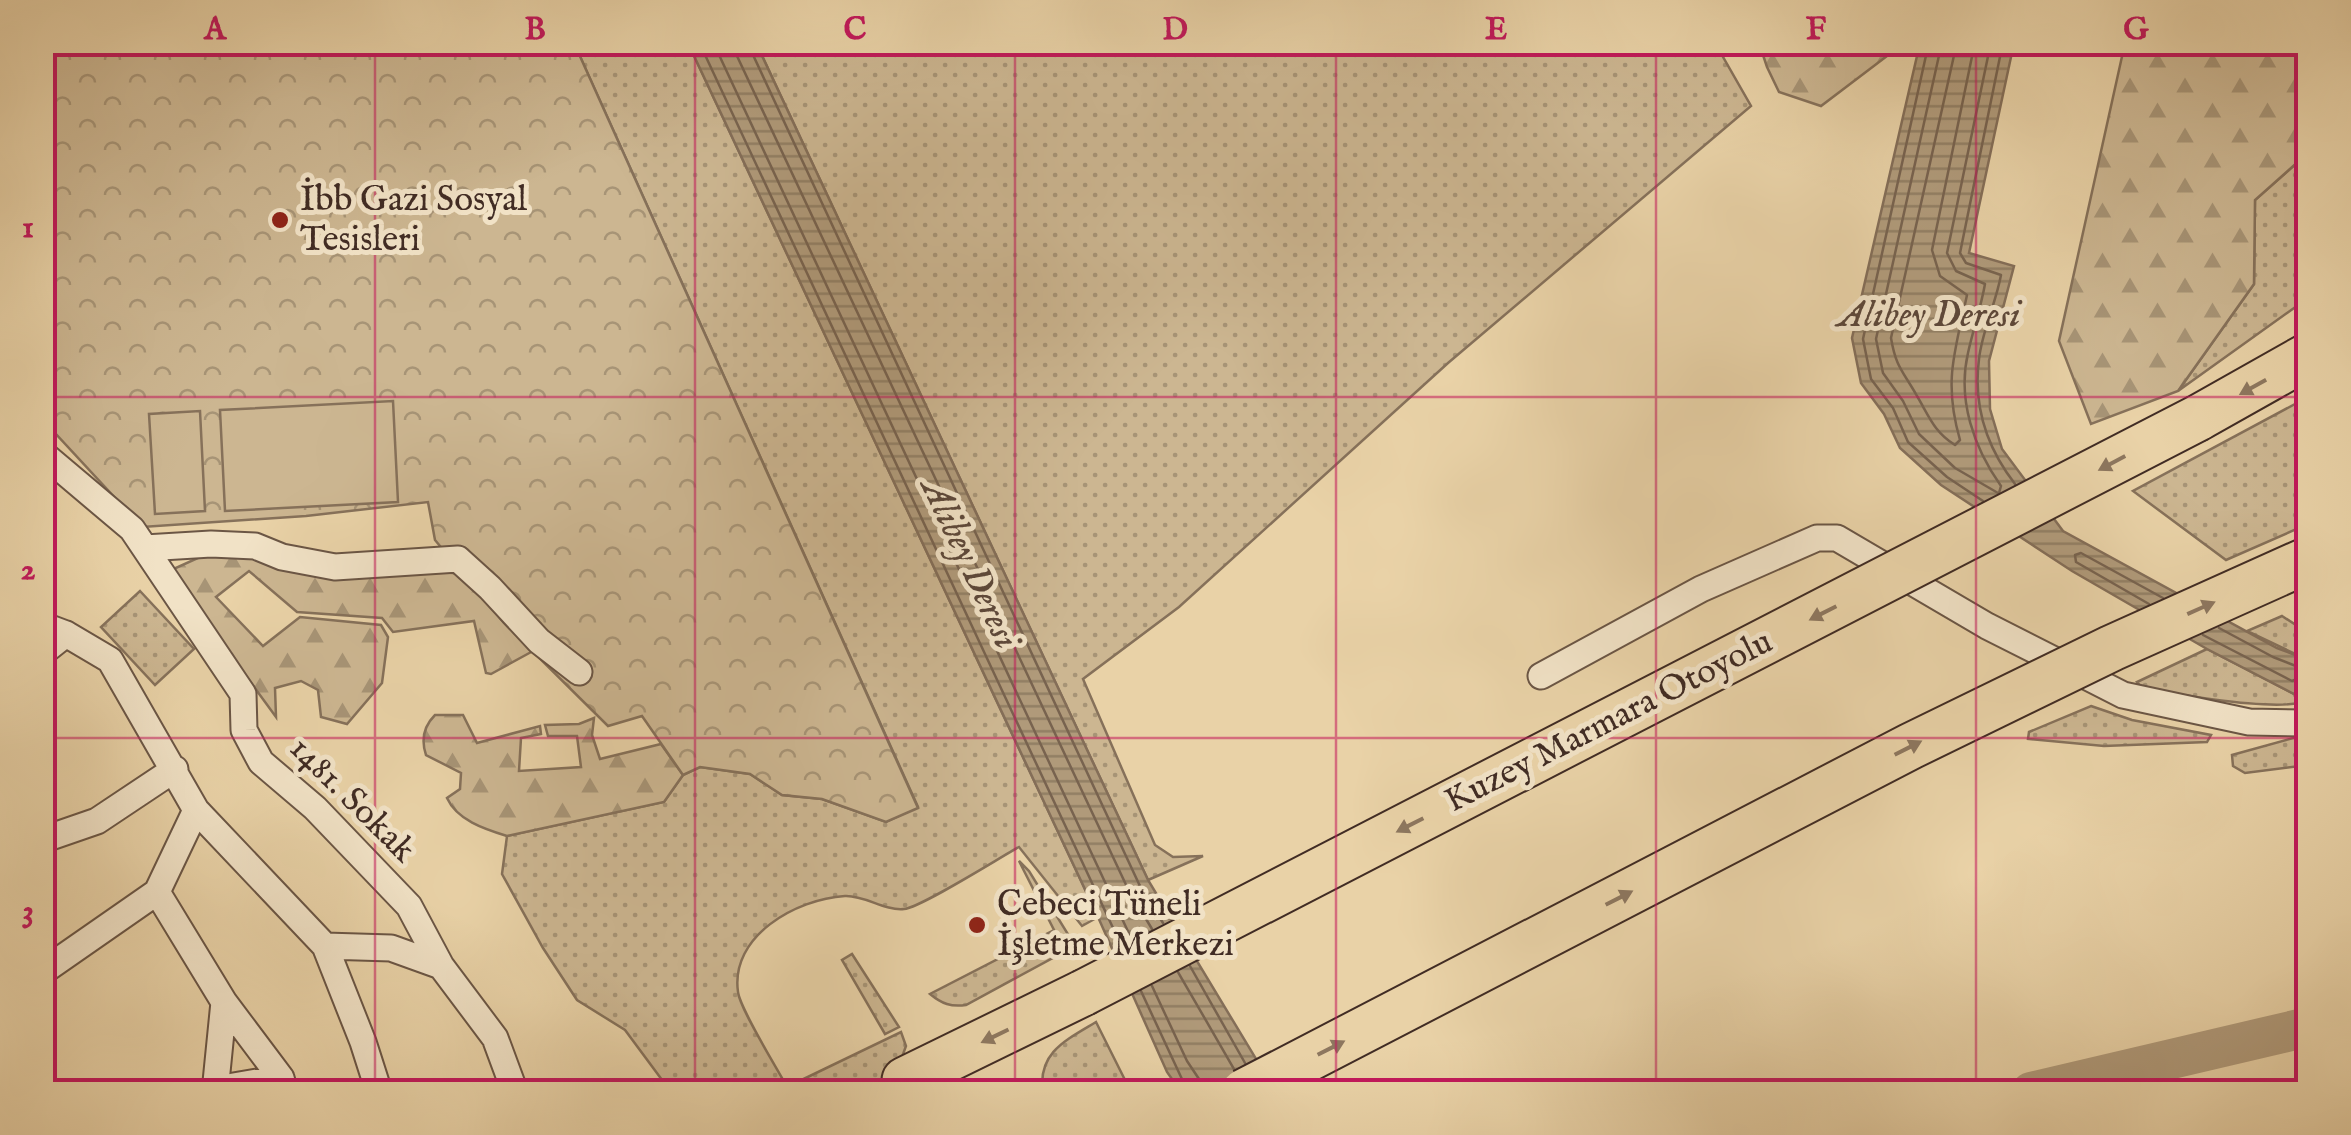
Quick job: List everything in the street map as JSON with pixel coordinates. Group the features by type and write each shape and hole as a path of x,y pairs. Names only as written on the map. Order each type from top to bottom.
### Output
{"highway":[{"name":"Kuzey Marmara Otoyolu","path":"906,1080 1083,993 2198,418 2308,356"},
{"path":"1244,1092 1911,746 2112,648 2308,560"}],"street":[{"name":"1481. Sokak","path":"42,453 138,538 243,694 244,730 261,762 315,808 409,906 442,966 495,1038 514,1092"},
{"path":"138,538 254,546 282,557 335,567 458,559 538,641 579,672"},
{"path":"1540,676 1701,589 1817,538 1837,538 1987,626 2123,694 2250,722 2308,723"},
{"path":"42,653 54,630 110,660 196,810 325,946 378,1092"},
{"path":"42,840 97,821 175,768"},
{"path":"42,972 157,892 196,810"},
{"path":"157,892 224,1002 283,1085"},
{"path":"325,946 391,948 442,966"},
{"path":"224,1002 215,1091 283,1085"}],"green space":[{"path":"1759,42 1891,43 1887,56 1821,106 1779,92"},
{"path":"43,43 574,43 918,808 886,822 822,799 782,795 750,774 700,767 683,775 642,716 608,726 504,623 435,540 428,502 306,516 142,527 43,420"},
{"path":"574,43 688,43 1098,917 1082,926 1019,847 942,892 904,909 845,896 806,904 770,924 744,954 738,972 738,992 787,1087 901,1032 906,1046 898,1068 903,1092 671,1092 625,1030 577,1000 502,874 507,836 664,802 683,775 700,767 750,774 782,795 822,799 886,822 918,807"},
{"path":"756,43 1715,43 1751,106 1448,363 1179,607 1083,679 1155,845 1173,857 1203,856 1148,880"},
{"path":"2125,43 2308,43 2308,153 2255,200 2254,284 2178,391 2091,424 2059,341"},
{"path":"2308,153 2308,298 2178,391 2254,284 2255,200"},
{"path":"2308,397 2308,524 2226,560 2133,491"},
{"path":"393,401 398,502 225,511 220,410"},
{"path":"200,411 205,511 155,514 149,414"},
{"path":"211,552 464,574 533,651 491,674 486,673 474,621 393,632 382,618 297,612 249,571 216,597 263,646 300,617 381,625 388,637 382,683 347,724 321,717 318,690 301,681 275,688 276,717 169,571"},
{"path":"140,591 194,649 155,685 101,627"},
{"path":"2282,616 2308,633 2308,660 2247,631"},
{"path":"2207,649 2296,695 2308,680 2308,699 2279,705 2230,701 2143,689 2137,682"},
{"path":"2091,706 2132,720 2211,735 2207,742 2104,746 2028,739 2029,732"},
{"path":"435,715 463,715 477,743 540,726 541,734 521,738 519,771 581,767 577,736 548,736 545,725 579,724 594,718 592,735 600,759 661,744 683,775 664,802 507,836 472,823 447,798 460,789 461,773 426,755 426,729"},
{"path":"2297,737 2308,743 2308,765 2245,773 2233,766 2232,755"},
{"path":"1019,861 1074,944 1059,949 1060,954 966,1005 939,1000 930,994 1054,930"},
{"path":"852,954 899,1027 885,1034 842,960"},
{"path":"1096,1022 1131,1092 1043,1092 1042,1079 1049,1057 1064,1042"}],"water":[{"path":"688,43 756,43 1148,880 1276,1092 1181,1092 1167,1072"},
{"name":"Alibey Deresi","path":"1920,43 2014,43 1969,253 2014,266 1989,361 1990,409 2002,449 2063,531 2277,648 2308,660 2307,685 2296,695 2072,571 1941,485 1900,448 1884,414 1861,383 1852,338"}],"waterway":[{"name":"Alibey Deresi","path":"2031,1092 2308,1027"}],"place":[{"name":"İbb Gazi Sosyal Tesisleri","path":"280,220"},
{"name":"Cebeci Tüneli İşletme Merkezi","path":"977,925"}]}
